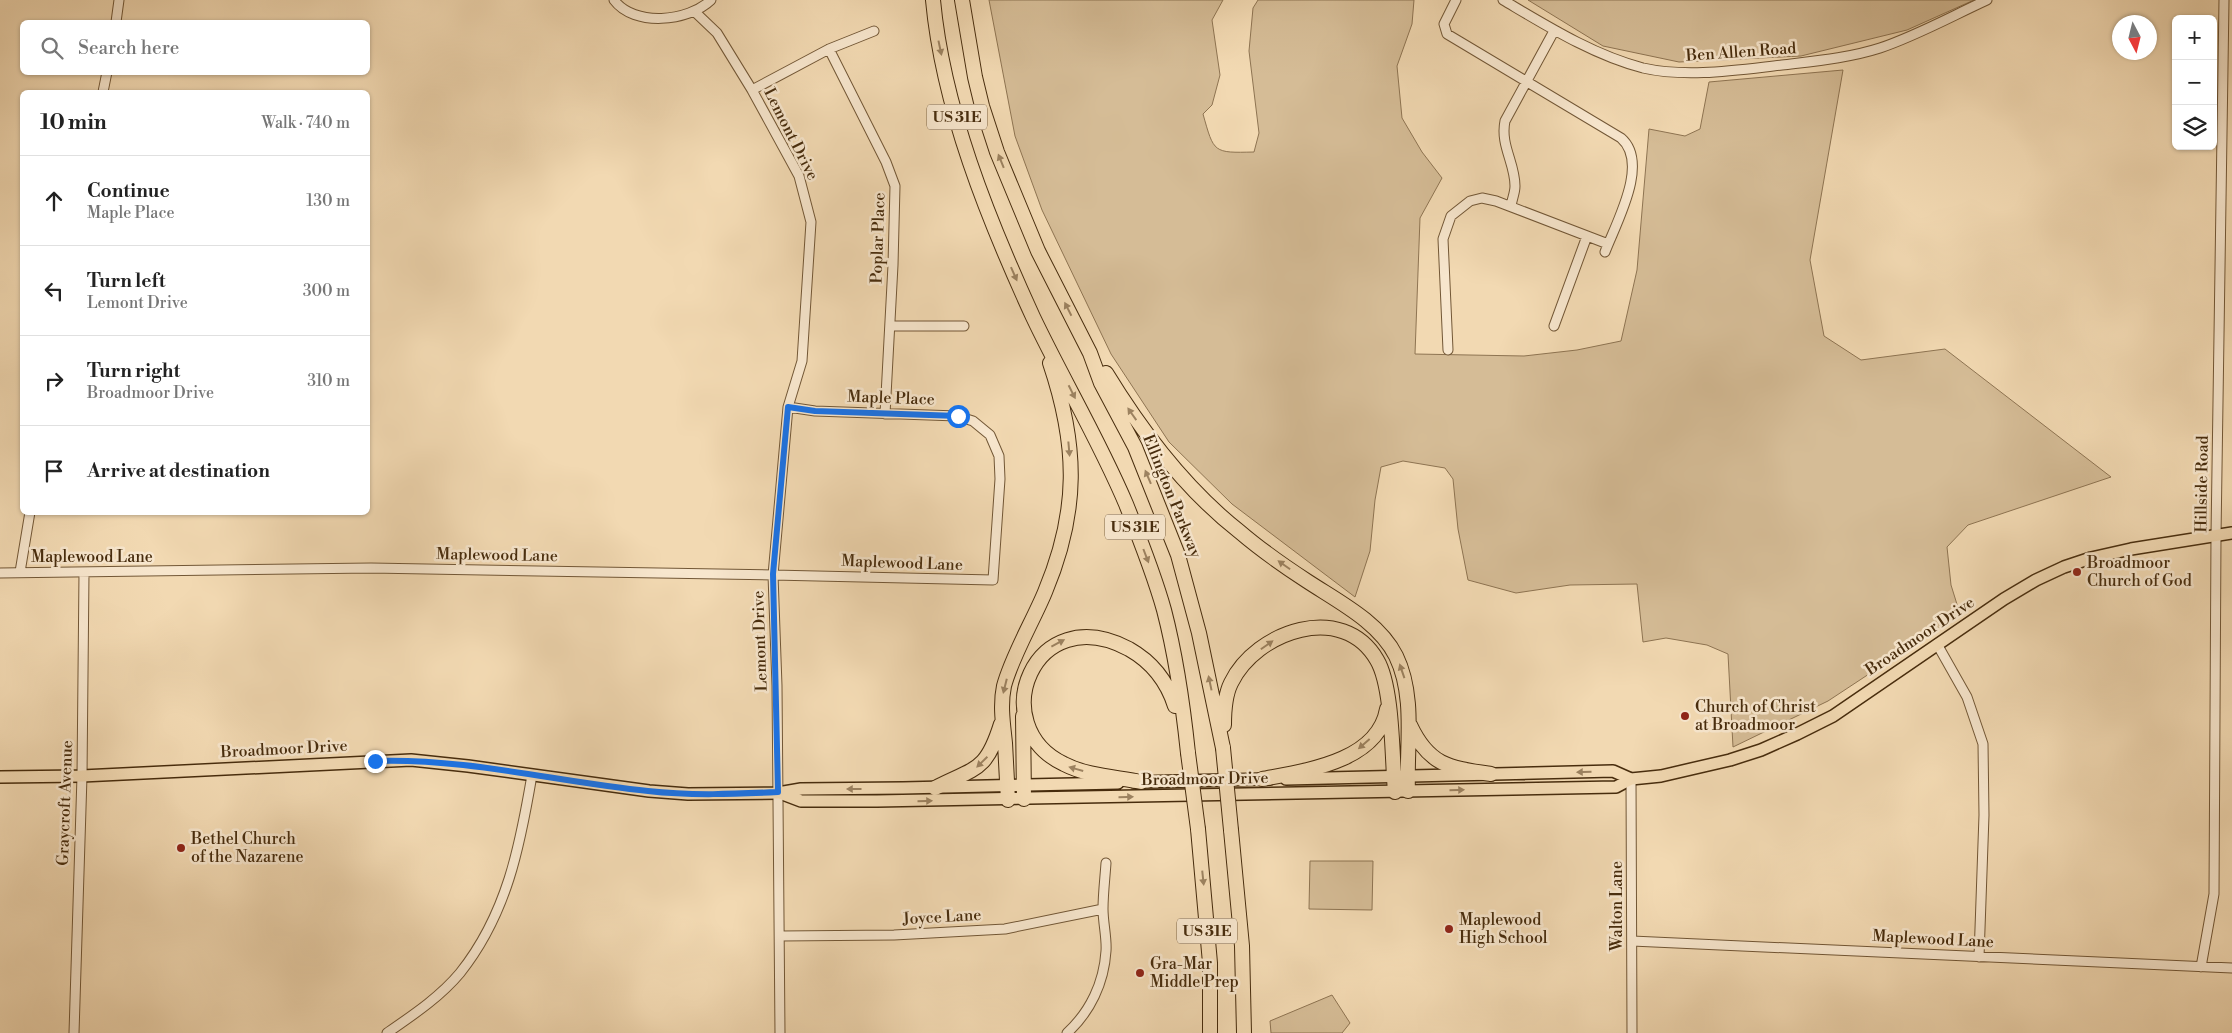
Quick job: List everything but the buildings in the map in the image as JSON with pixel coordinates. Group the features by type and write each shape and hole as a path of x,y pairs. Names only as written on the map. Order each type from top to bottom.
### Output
{"highway":[{"name":"US 31E","path":"933,0 935,21 951,100 970,161 995,230 1034,318 1100,446 1151,568 1164,610 1171,642 1198,829 1210,963 1210,1033"},
{"name":"Ellington Parkway","path":"962,0 975,77 997,152 1038,251 1090,353 1101,383 1144,468 1180,562 1199,633 1223,748 1242,946 1244,1033"},
{"path":"1008,793 1002,718 1005,685 1058,559 1067,522 1071,493 1066,423 1059,391 1034,318"},
{"path":"1090,353 1104,370 1148,437 1198,494 1238,531 1362,618 1382,636 1396,656 1403,673 1407,692 1408,719 1400,776"},
{"path":"1223,748 1224,712 1230,684 1246,662 1256,652 1274,640 1292,632 1322,627 1342,632 1364,643 1372,651 1382,670 1401,792"},
{"path":"1024,792 1024,700 1029,676 1035,664 1053,645 1078,636 1101,638 1113,642 1144,659 1165,681 1171,694 1188,753"},
{"path":"1024,700 1027,722 1036,740 1054,758 1074,768 1141,782"},
{"path":"1262,779 1326,765 1352,754 1372,737 1386,714 1388,703"},
{"path":"935,788 967,774 984,761 992,749 1002,718"},
{"path":"1408,719 1423,748 1441,763 1451,768 1491,774"}],"main road":[{"name":"Broadmoor Drive","path":"1024,792 1401,792 1616,787 1631,779 1702,768 1761,750 1833,716 2004,599 2036,580 2064,567 2091,558 2123,551 2232,533"},
{"name":"Broadmoor Drive","path":"0,777 82,776 411,760 649,791 724,794 778,792 801,788 935,788 1008,793"},
{"name":"Broadmoor Drive","path":"778,792 801,801 1008,793 1141,782 1613,772 1631,779"}],"street":[{"path":"116,20 120,0"},
{"path":"614,0 619,6 635,16 660,18 695,12 711,0"},
{"path":"1448,350 1443,239 1451,216 1470,201 1482,198 1511,206 1587,236 1607,248 1633,175 1633,158 1629,147 1621,138 1447,34 1444,24 1456,0"},
{"name":"Ben Allen Road","path":"1503,0 1554,31 1612,58 1642,68 1688,72 1738,70 1816,61 1879,48 1987,0"},
{"name":"Hillside Road","path":"2200,966 2214,894 2216,536 2224,0"},
{"name":"Lemont Drive","path":"695,12 717,33 752,90 799,176 810,222 802,361 788,407 773,574 781,936 780,1033"},
{"path":"752,90 829,49 874,31"},
{"path":"1511,206 1516,189 1504,143 1503,132 1507,115 1554,31"},
{"name":"Poplar Place","path":"829,49 886,162 895,186 885,414"},
{"path":"103,90 106,75"},
{"path":"1554,326 1587,236"},
{"path":"890,326 964,326"},
{"name":"Maple Place","path":"788,407 815,411 958,416 973,421 990,435 999,456 1000,464 993,580"},
{"path":"20,572 30,515"},
{"name":"Maplewood Lane","path":"0,573 371,568 773,574 993,580"},
{"name":"Graycroft Avenue","path":"74,1033 82,776 84,573"},
{"path":"1937,644 1967,697 1982,744 1984,815 1979,956"},
{"path":"387,1033 424,1007 460,973 486,933 503,898 514,868 532,775"},
{"name":"Walton Lane","path":"1631,779 1632,1033"},
{"path":"1067,1033 1077,1024 1092,1002 1102,976 1106,951 1103,909 1106,863"},
{"name":"Joyce Lane","path":"781,936 894,935 1005,929 1103,909"},
{"name":"Maplewood Lane","path":"1632,941 2232,968"}],"shaded area":[{"path":"989,0 1223,0 1212,20 1220,75 1212,105 1203,114 1210,137 1217,148 1230,152 1254,152 1259,133 1249,51 1253,8 1258,0 1414,0 1412,24 1397,66 1402,118 1422,152 1442,178 1420,218 1415,354 1524,356 1577,350 1621,341 1637,270 1649,129 1685,136 1700,129 1709,82 1843,70 1810,260 1824,336 1861,360 1945,349 2111,477 1968,525 1947,547 1951,585 1960,614 1828,701 1733,747 1728,654 1707,645 1666,638 1643,642 1637,584 1570,585 1516,593 1468,580 1458,529 1453,479 1445,468 1403,461 1381,467 1375,500 1370,551 1355,597 1232,504 1169,442 1111,354 1042,210 1015,136"},
{"path":"1528,0 1974,0 1907,30 1801,56 1679,62 1603,46"},
{"path":"1310,861 1373,861 1372,910 1309,909"},
{"path":"1332,995 1350,1023 1342,1033 1271,1033 1270,1021"}],"place":[{"name":"Broadmoor Church of God","path":"2077,572"},
{"name":"Church of Christ at Broadmoor","path":"1685,716"},
{"name":"Bethel Church of the Nazarene","path":"181,848"},
{"name":"Maplewood High School","path":"1449,929"},
{"name":"Gra-Mar Middle Prep","path":"1140,973"}],"route":[{"path":"375,761 411,760 468,766 599,785 688,794 778,792 773,574 788,407 815,411 958,416"}]}
